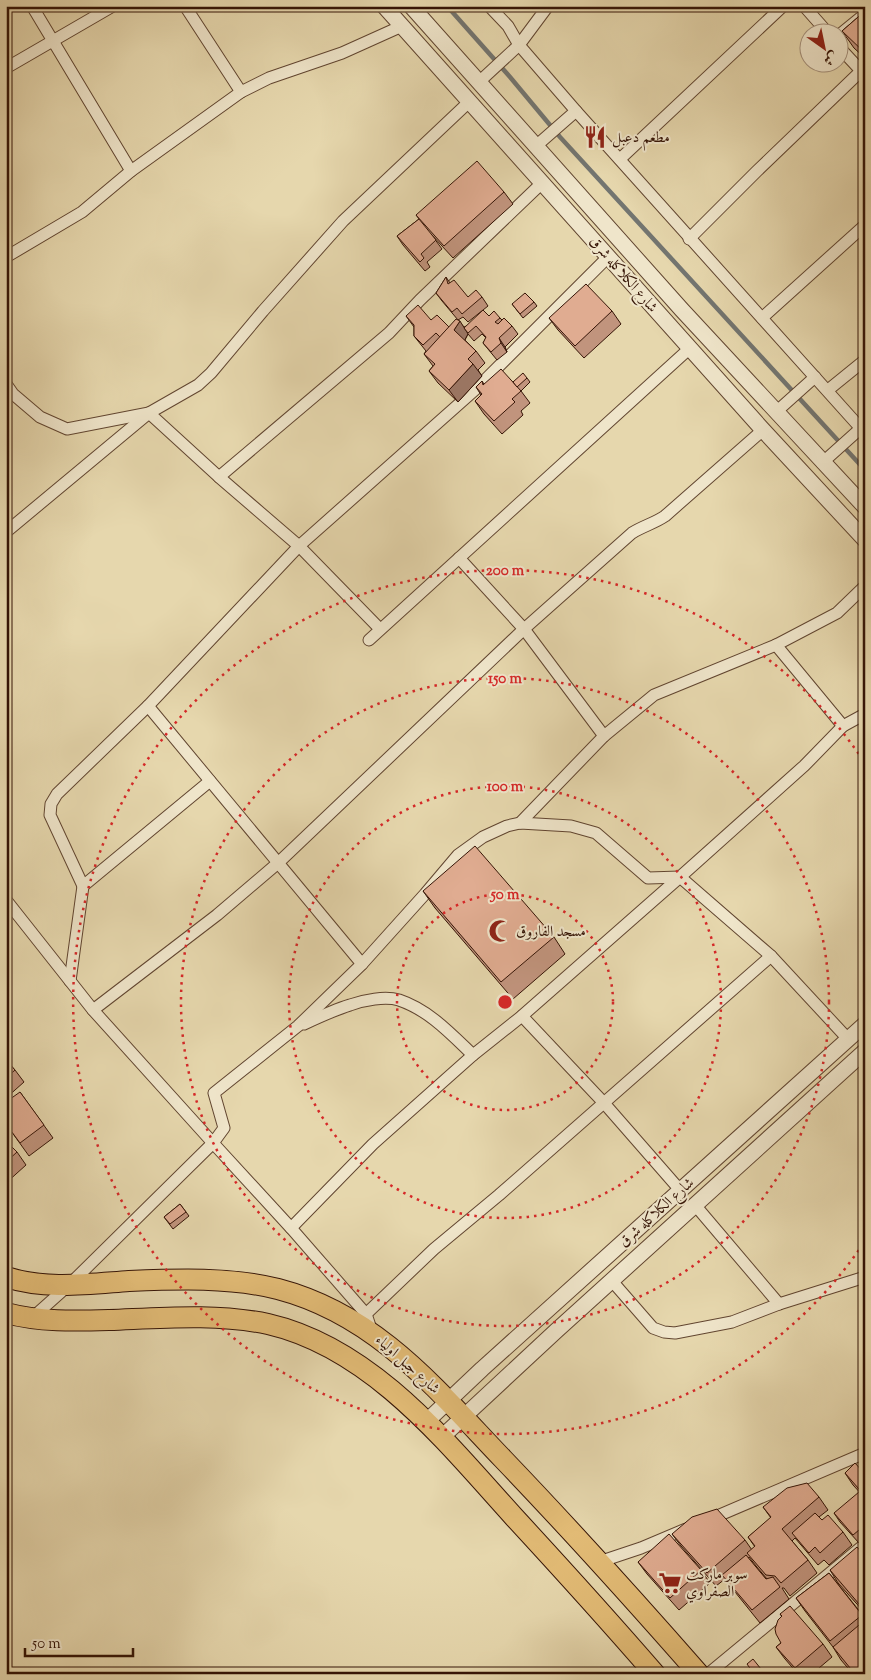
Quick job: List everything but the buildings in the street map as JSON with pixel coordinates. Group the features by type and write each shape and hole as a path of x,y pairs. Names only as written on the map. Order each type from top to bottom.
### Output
{"highway":[{"name":"شارع جبل اولياء","path":"6,1277 27,1282 69,1285 189,1279 241,1282 278,1289 312,1301 350,1319 369,1323 449,1401 599,1562 699,1674"},
{"name":"شارع جبل اولياء","path":"6,1313 32,1318 79,1321 175,1318 238,1320 268,1325 301,1335 335,1350 386,1386 442,1437 655,1674"}],"street":[{"path":"32,6 131,171"},
{"path":"6,68 113,6"},
{"path":"185,6 241,92"},
{"name":"شارع الكلاكله شرق","path":"384,6 763,430 865,540"},
{"name":"شارع الكلاكله شرق","path":"412,6 822,463 865,507"},
{"path":"489,6 508,26 519,46 576,111 689,239 863,430 822,463"},
{"path":"479,82 519,46 548,6"},
{"path":"620,159 783,6"},
{"path":"804,6 818,22"},
{"path":"848,28 865,14"},
{"path":"6,257 82,212 131,171 241,92 269,78 342,53 402,26"},
{"path":"689,239 757,171 863,73 848,57"},
{"path":"6,532 149,413 198,385 211,373 263,310 343,222 470,101"},
{"path":"536,146 576,111"},
{"path":"219,477 388,333 543,182"},
{"path":"762,318 865,225"},
{"path":"70,982 83,886 50,815 51,804 57,794 148,706 299,546 477,388 609,256"},
{"path":"369,640 690,348"},
{"path":"828,390 865,360"},
{"path":"776,412 816,377"},
{"path":"6,384 13,394 40,416 67,430 149,413"},
{"path":"149,413 299,546 380,629"},
{"path":"94,1010 217,915 278,863 524,629 632,533 665,516 763,430"},
{"path":"459,558 524,629 604,736"},
{"path":"520,823 604,736 654,695 776,645 837,613 865,586"},
{"path":"776,645 843,726"},
{"path":"148,706 362,964"},
{"path":"291,1228 373,1144 473,1055 522,1016 680,877 804,766 843,726 865,714"},
{"path":"83,886 210,781"},
{"path":"32,1318 69,1285 213,1143 224,1128 214,1093 298,1026 362,964 458,855 482,837 507,826 520,823 571,826 596,834 648,878 680,877 771,956 848,1039"},
{"path":"6,900 94,1010 291,1228 369,1323 434,1249 499,1195 771,956"},
{"path":"298,1026 351,1004 379,999 398,1000 425,1013 473,1055"},
{"path":"522,1016 604,1103 680,1190"},
{"name":"شارع الكلاكله شرق","path":"426,1422 489,1362 865,1024"},
{"name":"شارع الكلاكله شرق","path":"442,1437 865,1051"},
{"path":"695,1206 779,1304"},
{"path":"612,1281 653,1328 674,1333 732,1322 779,1304 865,1277"},
{"path":"599,1562 641,1548 865,1453"},
{"path":"708,1674 865,1544"}],"waterway":[{"path":"447,6 560,137 865,470"}],"place":[{"name":"مطعم دعبل","path":"595,137"},
{"name":"مسجد الفاروق","path":"500,931"},
{"name":"سوبر ماركت الصفراوي","path":"670,1583"}]}
